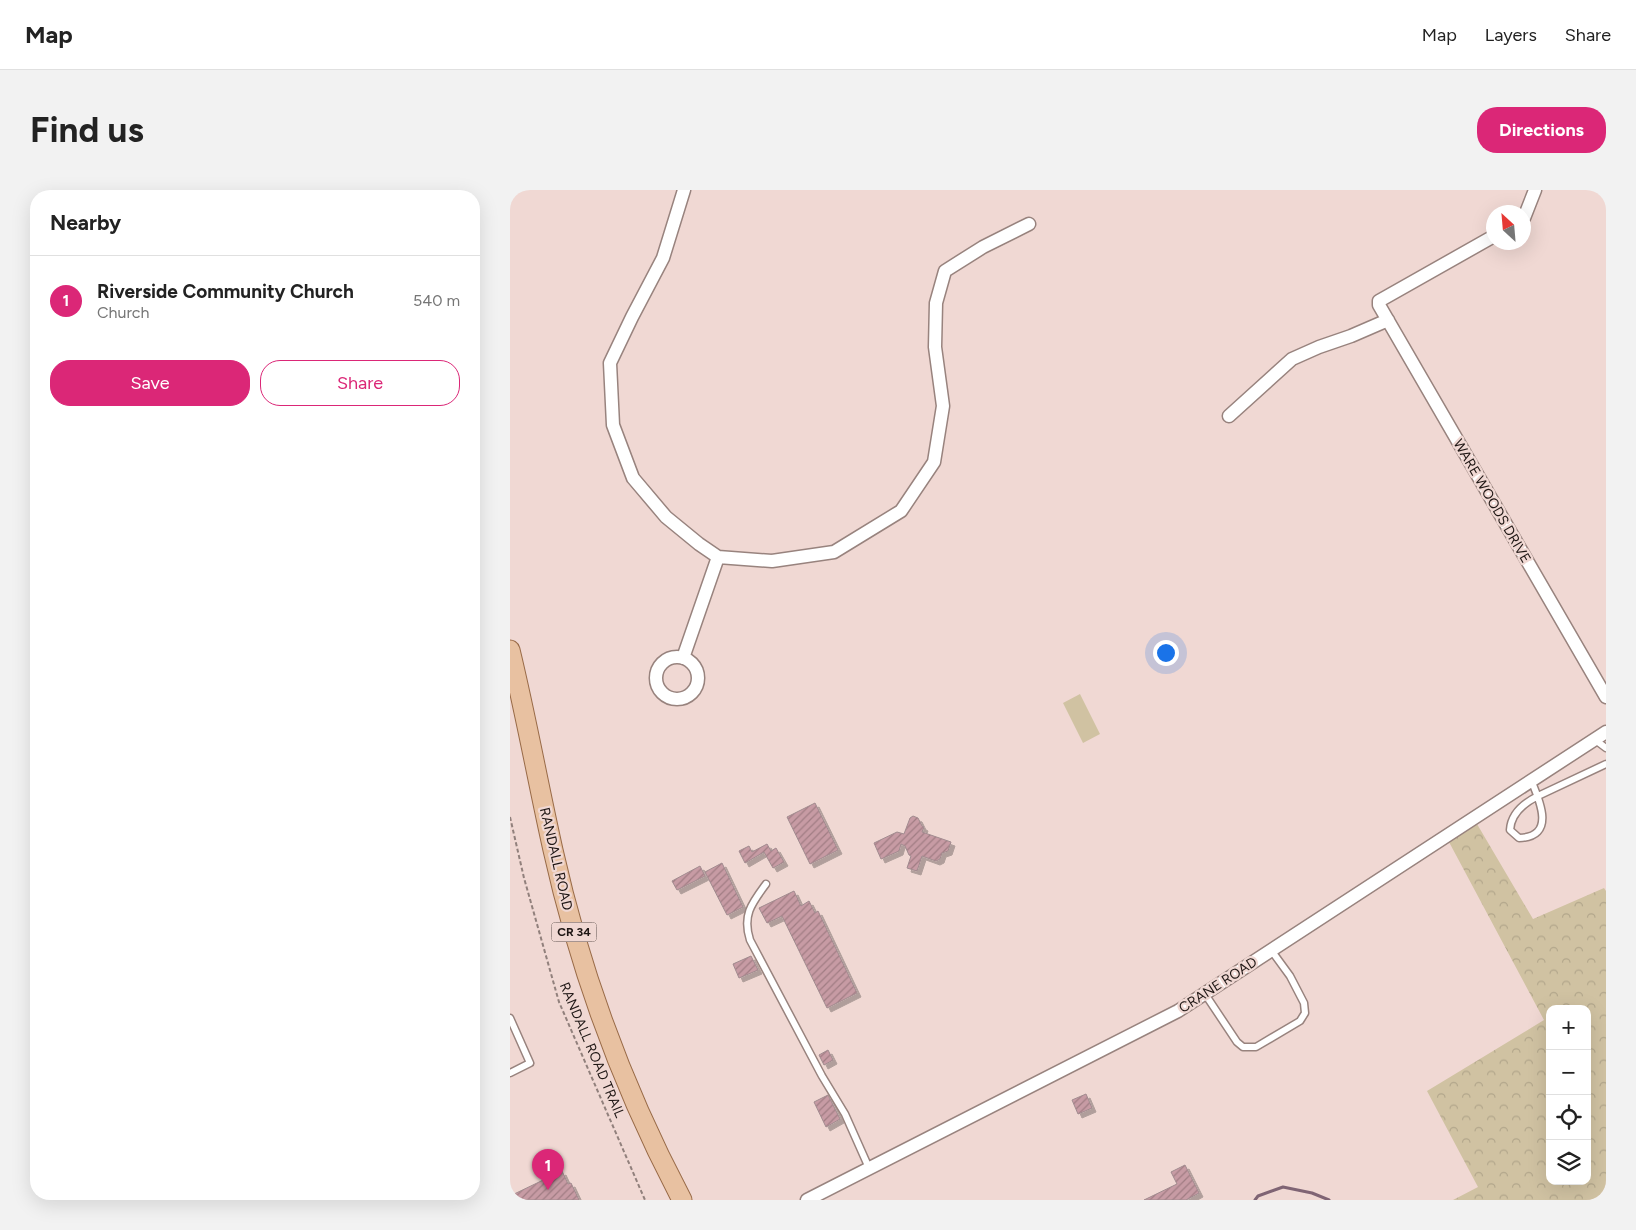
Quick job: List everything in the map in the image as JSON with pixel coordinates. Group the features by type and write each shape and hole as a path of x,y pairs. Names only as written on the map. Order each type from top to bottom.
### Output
{"main road":[{"name":"RANDALL ROAD","path":"510,650 553,850 585,968 628,1087 663,1165 682,1200"}],"street":[{"path":"684,190 663,258 610,363 613,425 633,478 666,517 698,544 718,557 772,560 834,552 901,511 934,462 943,406 936,347 936,303 945,271 982,247 1029,224"},
{"path":"1529,205 1535,190"},
{"name":"WARE WOODS DRIVE","path":"1486,241 1379,301 1378,304 1606,697"},
{"path":"1229,416 1292,359 1319,346 1351,336 1388,320"},
{"path":"683,658 718,557"},
{"name":"CRANE ROAD","path":"808,1200 1178,1011 1606,732"}],"lane":[{"path":"1594,739 1606,748"},
{"path":"1530,780 1538,796 1542,812 1542,823 1539,831 1532,836 1519,838 1510,830 1510,820 1528,801 1538,796 1606,764"},
{"path":"766,884 750,909 746,920 750,940 822,1076 845,1114 870,1168"},
{"path":"1205,994 1236,1042 1243,1047 1256,1048 1300,1021 1305,1013 1304,1003 1290,976 1271,950"},
{"path":"510,1018 530,1063 510,1073"}],"path":[{"name":"RANDALL ROAD TRAIL","path":"510,817 524,878 559,1002 645,1200"}],"green space":[{"path":"1080,694 1100,734 1083,743 1063,703"},
{"path":"1477,824 1533,919 1604,888 1606,891 1606,1200 1453,1200 1478,1187 1427,1091 1544,1020 1449,842"}],"building":[{"path":"815,803 838,850 810,864 787,817"},
{"path":"913,816 918,818 924,827 922,832 951,842 948,851 942,853 940,859 936,861 922,856 917,871 907,868 911,856 905,846 901,844 899,851 881,859 874,843 897,832 904,834 910,818"},
{"path":"767,844 771,851 776,848 784,862 773,868 764,852 745,863 739,851 749,846 752,852"},
{"path":"722,863 743,907 727,915 705,872"},
{"path":"700,866 705,876 677,890 672,881"},
{"path":"794,891 801,906 809,901 815,913 818,911 857,993 827,1008 782,916 767,923 759,908"},
{"path":"751,956 758,970 739,978 733,964"},
{"path":"828,1050 833,1060 824,1065 819,1055"},
{"path":"1086,1094 1092,1108 1078,1114 1072,1100"},
{"path":"828,1095 840,1119 826,1127 814,1102"},
{"path":"1185,1165 1199,1193 1186,1200 1144,1200 1177,1184 1171,1172"},
{"path":"562,1171 568,1184 571,1183 579,1200 510,1200 510,1196"}],"waterway":[{"path":"1255,1200 1258,1196 1283,1187 1312,1193 1329,1200"}],"place":[{"name":"Riverside Community Church","path":"548,1190"}]}
